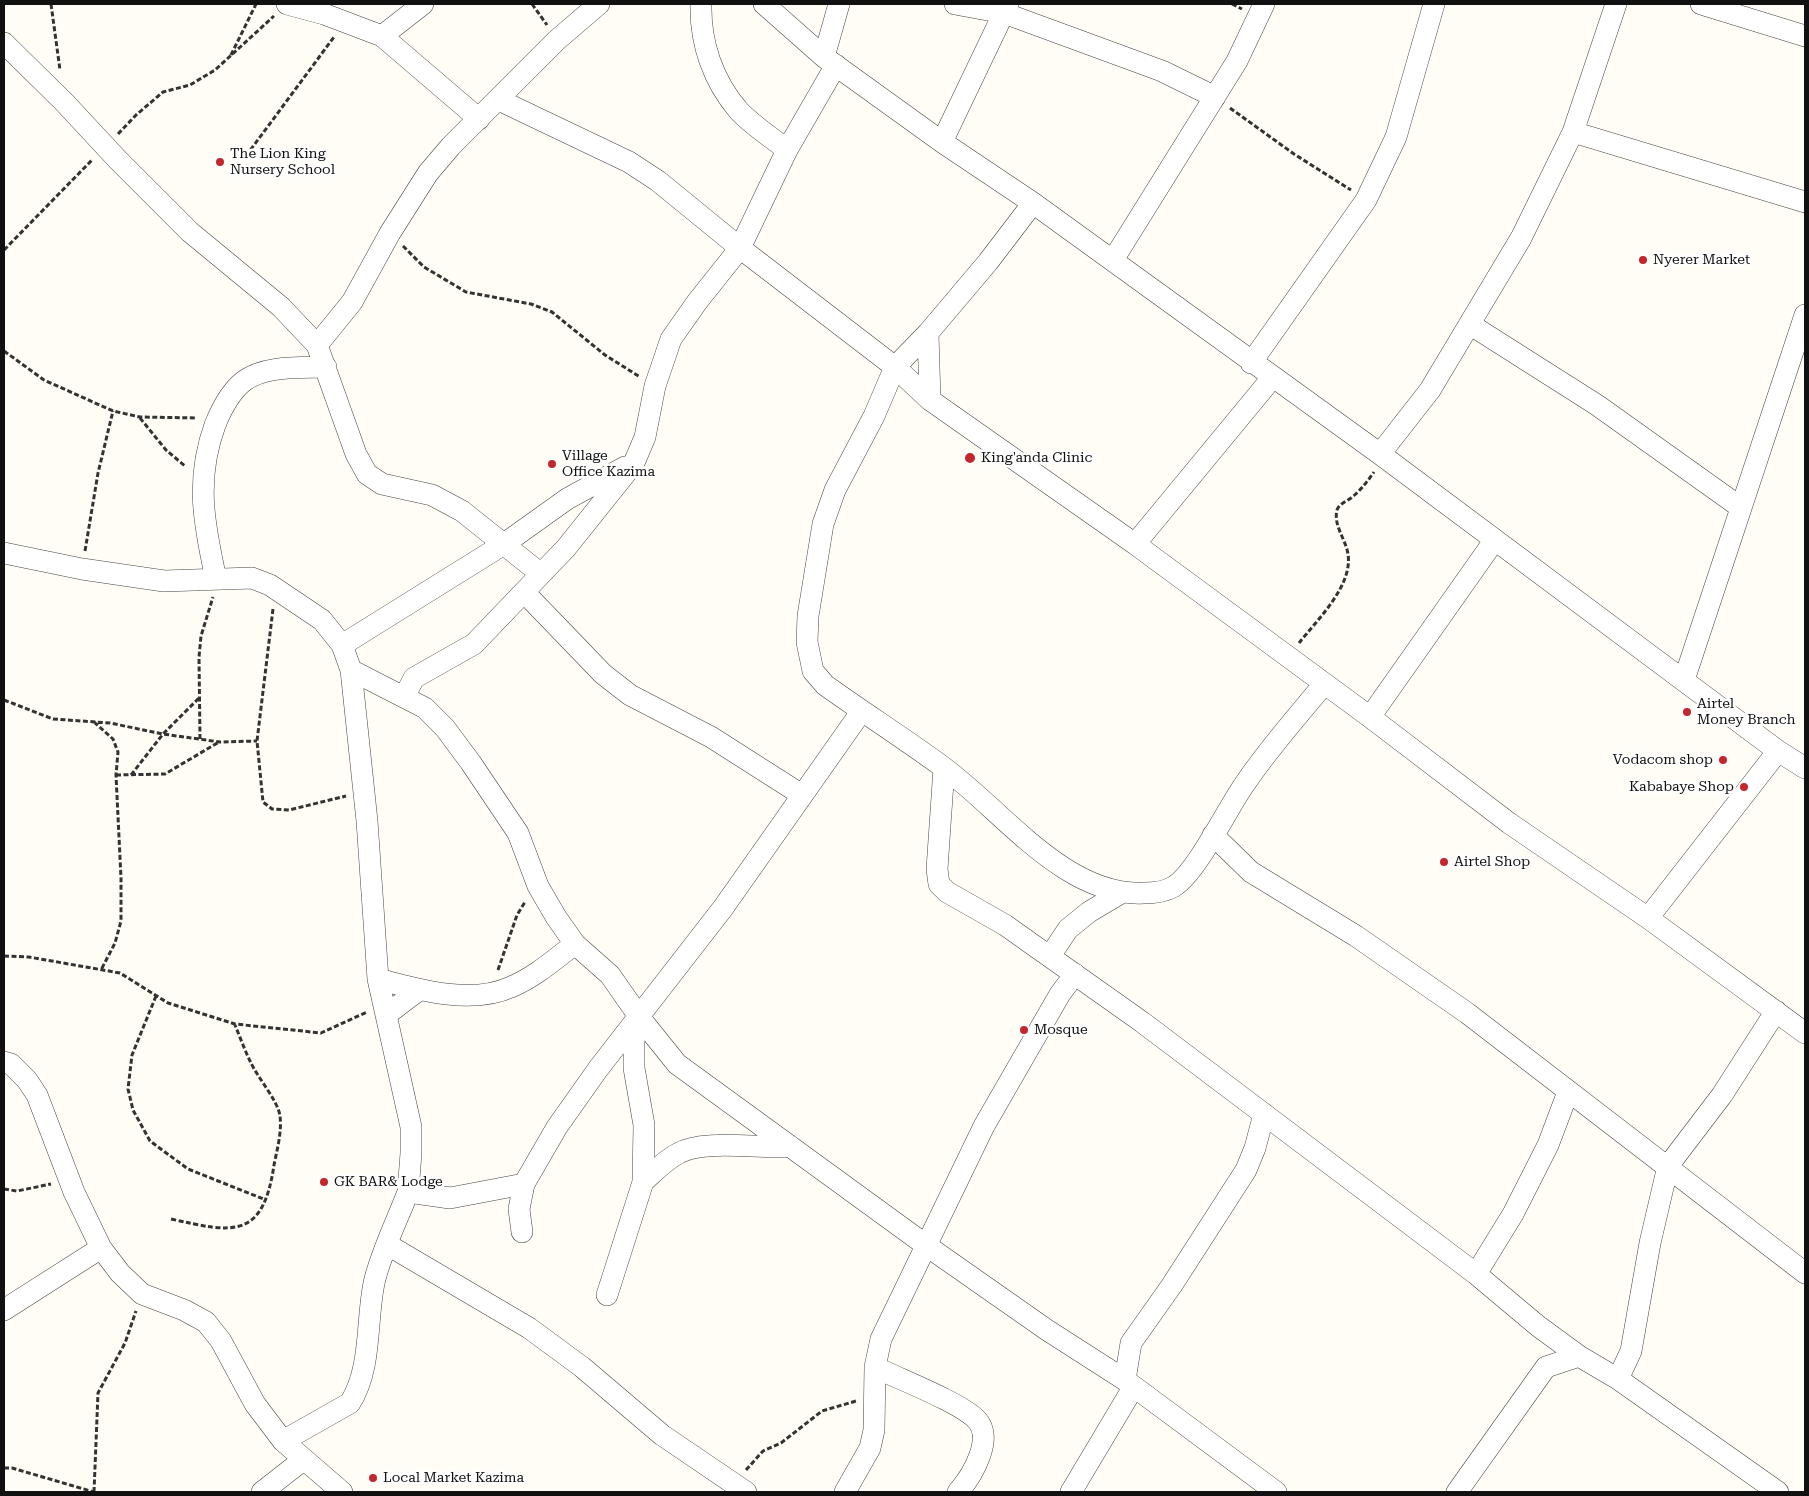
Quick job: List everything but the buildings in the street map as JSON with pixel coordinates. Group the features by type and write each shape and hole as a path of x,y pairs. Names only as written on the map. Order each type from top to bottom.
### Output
{"street":[{"path":"287,4 382,36 479,119"},
{"path":"382,36 423,4"},
{"path":"317,345 352,302 390,233 428,173 557,40 599,4"},
{"path":"701,4 708,59 719,83 739,111 787,150"},
{"path":"764,4 830,61 942,142 1033,203 1251,363 1383,456 1778,751 1805,768"},
{"path":"404,697 414,678 474,644 566,548 634,463 646,437 655,386 662,360 671,339 697,302 740,248 830,61 839,4"},
{"path":"955,4 1006,8 1162,70 1215,97"},
{"path":"1112,260 1237,61 1264,4"},
{"path":"1251,363 1366,200 1396,137 1434,4"},
{"path":"1383,456 1430,390 1521,238 1573,132 1616,4"},
{"path":"1701,4 1805,36"},
{"path":"942,142 1006,8"},
{"path":"4,43 190,232 281,307 317,345 356,454 367,474 382,484 432,495 462,510 541,574"},
{"path":"499,100 629,162 658,181 740,248 895,367 930,400 1135,544 1370,717 1509,823 1648,918 1805,1033"},
{"path":"1573,132 1805,202"},
{"path":"1033,203 988,262 928,333 895,367 874,416 836,490 823,524 808,616 807,642 813,671 825,685 861,712 944,768 1045,854 1067,870 1097,886 1121,893 1156,893 1173,887 1188,874 1244,785 1324,684"},
{"path":"1684,680 1805,315"},
{"path":"1471,324 1597,405 1740,507"},
{"path":"928,333 930,400"},
{"path":"216,579 204,524 202,482 208,446 218,419 234,392 245,381 279,370 326,366"},
{"path":"1135,544 1272,378"},
{"path":"342,645 504,544 567,499 634,463"},
{"path":"1370,717 1494,540"},
{"path":"4,553 82,569 164,581 252,578 276,589 322,620 342,645 351,670 364,791 378,979 410,1127 412,1153 408,1192 374,1281 363,1368 354,1397 350,1403 283,1441"},
{"path":"524,592 604,674 630,695 711,737 802,795"},
{"path":"351,670 425,708 445,728 472,763 518,833 538,886 556,917 575,944 610,975 637,1022 677,1064 927,1246 1047,1330 1094,1358 1276,1492"},
{"path":"522,1232 519,1209 524,1184 557,1127 598,1069 637,1022 723,908 861,712"},
{"path":"1648,918 1778,751"},
{"path":"944,768 937,869 939,884 947,892 1005,926 1075,974 1476,1274 1538,1326 1579,1356 1618,1379 1778,1492"},
{"path":"1213,835 1251,872 1372,947 1467,1013 1805,1273"},
{"path":"1050,956 1068,929 1090,912 1121,893"},
{"path":"378,979 419,990 453,996 490,992 510,988 533,976 575,944"},
{"path":"845,1492 870,1448 875,1406 873,1389 875,1367 882,1339 984,1126 1060,994 1075,974"},
{"path":"385,1009 419,990"},
{"path":"1618,1379 1631,1351 1650,1243 1668,1166 1722,1094 1776,1010"},
{"path":"607,1295 643,1182 644,1125 634,1068 637,1022"},
{"path":"4,1062 11,1064 27,1080 37,1095 68,1178 101,1248 120,1273 142,1294 184,1310 206,1322 222,1341 254,1404 283,1441 342,1492"},
{"path":"1476,1274 1513,1214 1548,1145 1568,1092"},
{"path":"1072,1492 1129,1384 1131,1343 1172,1285 1246,1170 1255,1148 1264,1114"},
{"path":"643,1182 679,1152 688,1149 704,1146 768,1148 790,1146"},
{"path":"408,1192 450,1198 524,1184"},
{"path":"388,1245 530,1328 582,1367 662,1435 741,1488"},
{"path":"4,1310 101,1248"},
{"path":"1538,1326 1546,1366"},
{"path":"1094,1358 1131,1343"},
{"path":"1457,1492 1546,1366 1579,1356"},
{"path":"875,1367 955,1406 976,1419 982,1432 982,1450 971,1478 958,1492"},
{"path":"262,1492 287,1485 304,1460"}],"path":[{"path":"51,4 60,72"},
{"path":"229,59 256,4"},
{"path":"4,250 136,115 163,92 190,85 203,79 229,59 287,4"},
{"path":"532,4 557,40"},
{"path":"246,156 308,75 345,22"},
{"path":"1215,97 1294,154 1366,200"},
{"path":"390,233 424,267 445,281 466,292 531,304 552,312 605,355 655,386"},
{"path":"4,351 44,380 113,411 140,417 218,419"},
{"path":"82,569 98,472 113,411"},
{"path":"140,417 166,450 202,482"},
{"path":"1288,657 1328,608 1345,578 1349,555 1338,528 1336,512 1339,506 1363,488 1383,456"},
{"path":"200,739 201,636 211,606 216,579"},
{"path":"276,589 258,741 260,787 263,802 272,809 289,810 364,791"},
{"path":"131,775 163,734 199,697"},
{"path":"4,700 27,707 43,716 220,742 258,741"},
{"path":"94,722 116,745 121,878 121,921 115,944 101,970"},
{"path":"116,775 165,774 220,742"},
{"path":"490,992 517,915 528,896 538,886"},
{"path":"4,956 29,957 120,974 168,1004 235,1024 321,1033 385,1009"},
{"path":"156,996 132,1055 128,1090 133,1110 150,1141 188,1169 266,1200"},
{"path":"171,1219 215,1229 243,1225 258,1216 266,1200 273,1174 280,1116 251,1063 235,1024"},
{"path":"4,1189 39,1188 68,1178"},
{"path":"4,1468 12,1468 94,1492 98,1393 125,1342 142,1294"},
{"path":"741,1488 763,1451 781,1444 822,1411 858,1400 873,1389"}],"place":[{"name":"The Lion King Nursery School","path":"220,162"},
{"name":"Nyerer Market","path":"1643,260"},
{"name":"King'anda Clinic","path":"970,458"},
{"name":"Village Office Kazima","path":"552,464"},
{"name":"Airtel Money Branch","path":"1687,712"},
{"name":"Vodacom shop","path":"1723,760"},
{"name":"Kababaye Shop","path":"1744,787"},
{"name":"Airtel Shop","path":"1444,862"},
{"name":"Mosque","path":"1024,1030"},
{"name":"GK BAR& Lodge","path":"324,1182"},
{"name":"Local Market Kazima","path":"373,1478"}]}
